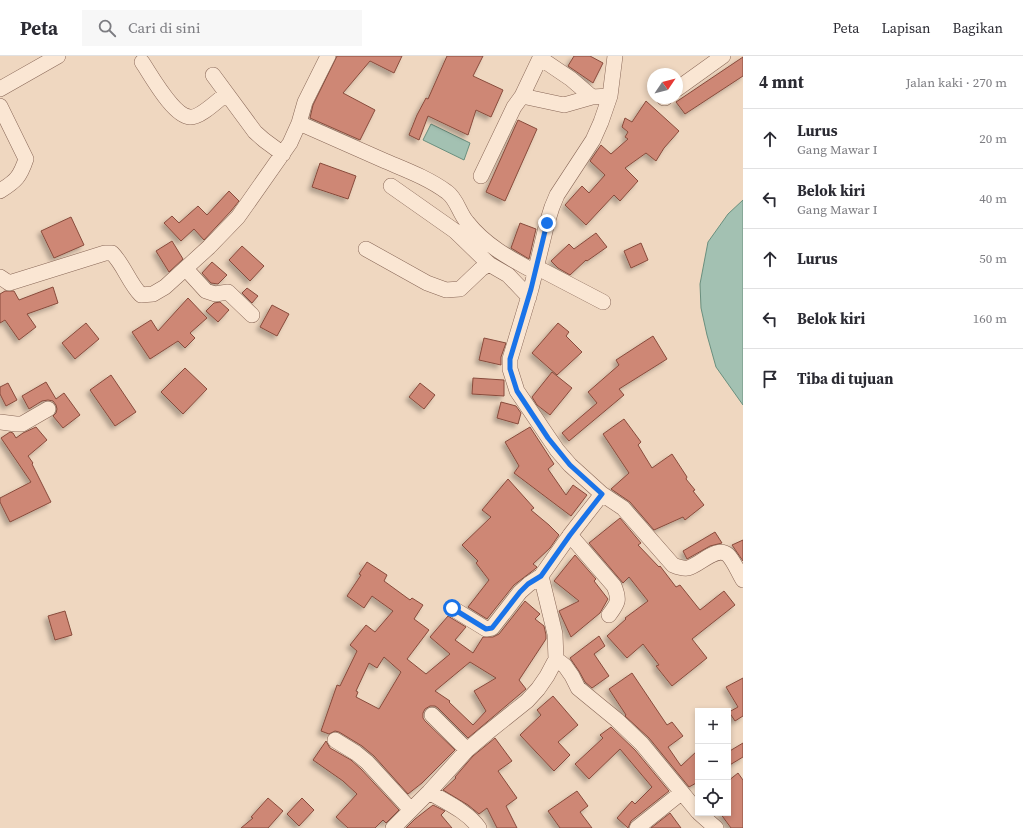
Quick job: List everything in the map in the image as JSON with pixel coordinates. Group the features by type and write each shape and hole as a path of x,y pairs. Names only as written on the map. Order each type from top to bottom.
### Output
{"street":[{"path":"0,88 58,56"},
{"path":"3,283 105,253 112,253 117,258 134,288 142,295 153,294 166,286 210,247 238,217 283,154 290,143 299,123 305,102 328,56"},
{"path":"615,56 610,96 593,140 557,195 547,223 529,297 510,359 510,369 517,391 557,450 570,465 602,494 623,508 673,565 679,568 687,568 694,566 715,553 721,552 728,555 743,580"},
{"path":"683,85 723,56"},
{"path":"481,176 514,107 522,96 541,57 570,78 592,97"},
{"path":"142,62 172,106 181,114 191,118 201,114 226,94"},
{"path":"213,75 255,132 283,154"},
{"path":"522,96 564,105 592,97 610,96"},
{"path":"0,106 26,159 21,174 11,184 0,191"},
{"path":"299,123 423,177 447,192 452,197 465,220 474,230 489,245 506,257 535,269 603,302"},
{"path":"391,186 455,231 489,264 508,275 529,297"},
{"path":"366,249 427,283 446,290 460,289 489,264"},
{"path":"186,269 206,291 215,294 225,292 231,293 252,315"},
{"path":"0,422 22,424 48,409"},
{"path":"452,608 486,629 492,628 520,592 528,584 541,576 570,535 602,494"},
{"path":"570,535 614,586 618,595 618,602 609,615"},
{"path":"393,828 430,792 467,750 527,701 547,676 556,659 555,634 541,576"},
{"path":"556,659 565,666 578,688 617,720 642,744 695,809"},
{"path":"432,715 467,750"},
{"path":"335,740 367,762 411,810"},
{"path":"430,792 465,814 479,828"},
{"path":"637,828 681,793"},
{"path":"702,816 716,828"}],"shaded area":[{"path":"431,124 470,143 464,160 423,140"},
{"path":"743,200 743,405 716,367 701,308 700,284 708,242 728,214"}],"building":[{"path":"337,56 402,56 394,73 370,61 343,93 375,110 360,140 310,118 313,105"},
{"path":"447,56 483,56 473,76 503,90 491,117 476,110 468,135 428,116 419,140 409,135 417,115 426,98 428,99"},
{"path":"574,56 590,56 603,63 593,83 568,66"},
{"path":"743,57 743,76 685,114 678,104 683,104 683,97"},
{"path":"646,101 647,104 649,104 679,131 664,148 656,161 646,153 625,168 638,181 620,201 614,195 586,225 565,205 582,186 589,193 605,175 590,161 601,145 611,154 628,139 625,137 628,132 622,127 625,118 632,122"},
{"path":"518,120 537,129 505,201 486,192"},
{"path":"320,163 356,176 348,199 312,187"},
{"path":"229,191 239,201 204,240 194,229 181,241 164,223 172,216 179,223 198,206 207,215"},
{"path":"71,217 84,245 54,258 41,231"},
{"path":"520,223 536,229 529,259 511,248"},
{"path":"596,233 607,247 587,261 586,260 570,275 558,268 551,261 569,244 574,249"},
{"path":"172,241 183,259 169,272 156,251"},
{"path":"641,243 648,260 631,268 624,251"},
{"path":"242,246 264,266 250,281 229,260"},
{"path":"212,262 227,275 218,284 211,283 202,273"},
{"path":"53,287 58,303 27,314 36,327 19,340 5,320 0,323 0,294 5,291 14,291 19,300"},
{"path":"247,288 258,296 252,303 242,293"},
{"path":"188,298 207,318 190,333 195,338 185,348 178,341 150,359 132,332 151,320 158,331"},
{"path":"220,302 229,310 218,322 206,311 214,303"},
{"path":"272,305 289,314 277,336 260,327"},
{"path":"86,323 99,339 75,359 62,343"},
{"path":"558,323 569,332 566,336 582,352 557,375 532,353"},
{"path":"653,336 667,359 619,389 624,395 569,441 562,433 597,403 588,392 619,365 616,360"},
{"path":"484,338 506,343 501,357 501,365 479,360"},
{"path":"185,368 207,389 183,414 161,392"},
{"path":"552,372 572,388 550,415 537,405 532,397"},
{"path":"111,375 136,412 115,426 90,390"},
{"path":"473,378 504,380 504,396 472,394"},
{"path":"46,382 56,399 64,393 80,415 63,428 53,416 57,409 53,401 42,401 29,409 22,396"},
{"path":"8,383 17,400 6,406 0,394 0,387"},
{"path":"420,383 435,395 424,409 409,397"},
{"path":"501,402 516,406 521,413 518,424 497,418"},
{"path":"624,419 641,442 638,445 652,468 672,454 687,477 686,479 695,490 693,491 704,505 685,520 683,517 654,530 630,502 611,489 629,473 603,434"},
{"path":"36,427 47,440 28,456 33,463 32,464 51,502 10,522 0,502 0,498 31,482 1,438 10,432 13,433 16,438"},
{"path":"530,427 554,464 548,469 566,495 573,485 587,495 571,516 514,473 519,466 505,442"},
{"path":"508,479 534,508 531,510 559,535 550,548 533,564 537,567 514,585 487,619 468,607 489,580 476,563 478,561 462,545 491,517 482,510"},
{"path":"620,518 641,543 638,545 659,567 660,566 676,587 680,585 700,610 724,591 735,605 692,639 707,658 672,686 656,666 659,665 643,644 627,658 607,636 626,619 625,618 648,601 629,577 623,583 589,543"},
{"path":"715,532 722,543 710,546 687,559 683,551"},
{"path":"743,540 743,561 732,545"},
{"path":"575,555 596,579 594,581 608,599 600,613 571,637 559,611 579,601 554,581"},
{"path":"367,562 387,575 384,581 410,600 412,598 423,605 414,619 429,630 407,659 426,674 450,654 430,637 448,616 466,627 455,640 473,653 483,637 493,637 499,634 525,601 540,614 535,619 544,626 546,639 519,680 526,689 468,738 438,708 435,706 430,706 425,709 423,718 425,721 455,750 422,783 408,794 374,756 362,746 339,732 335,731 329,734 321,731 337,685 340,686 357,651 350,645 366,625 375,632 393,611 372,596 364,608 347,596 361,575 359,574","holes":["384,657 401,672 379,709 356,697 358,692 356,691 369,663 377,668","470,662 496,678 474,691 486,711 473,725 449,702 450,701 435,691"]},
{"path":"65,611 72,635 55,640 48,616"},
{"path":"599,636 605,646 594,654 609,676 592,688 585,682 570,658"},
{"path":"632,673 667,725 672,722 683,736 668,747 681,766 695,753 695,784 689,787 649,738 625,716 626,715 609,689"},
{"path":"743,678 743,716 735,721 731,715 731,711 738,707 726,687"},
{"path":"553,696 578,725 558,742 570,755 554,771 520,735 541,715 537,710"},
{"path":"611,727 635,750 669,791 631,821 628,828 617,818 632,801 635,804 652,787 620,749 589,779 575,764 603,738 600,735"},
{"path":"495,738 512,761 498,771 517,798 506,806 517,828 497,828 487,808 479,814 468,805 443,790 456,778 455,777 473,756"},
{"path":"326,741 330,748 351,760 361,769 399,810 386,823 383,820 375,828 348,828 336,817 357,794 343,781 313,760"},
{"path":"743,743 743,757 731,764 731,750"},
{"path":"738,773 743,780 743,828 731,828 722,816 731,816 731,779"},
{"path":"577,791 588,806 580,812 592,828 560,828 548,811"},
{"path":"268,798 283,811 268,828 241,828 253,818 251,817"},
{"path":"302,798 314,810 299,826 287,814"},
{"path":"433,805 445,811 441,815 452,828 406,828 415,819"},
{"path":"670,813 681,828 651,828"}],"route":[{"path":"452,608 486,629 492,628 520,592 528,584 541,576 570,535 602,494 570,465 548,438 517,391 510,369 510,359 531,289 547,223"}]}
